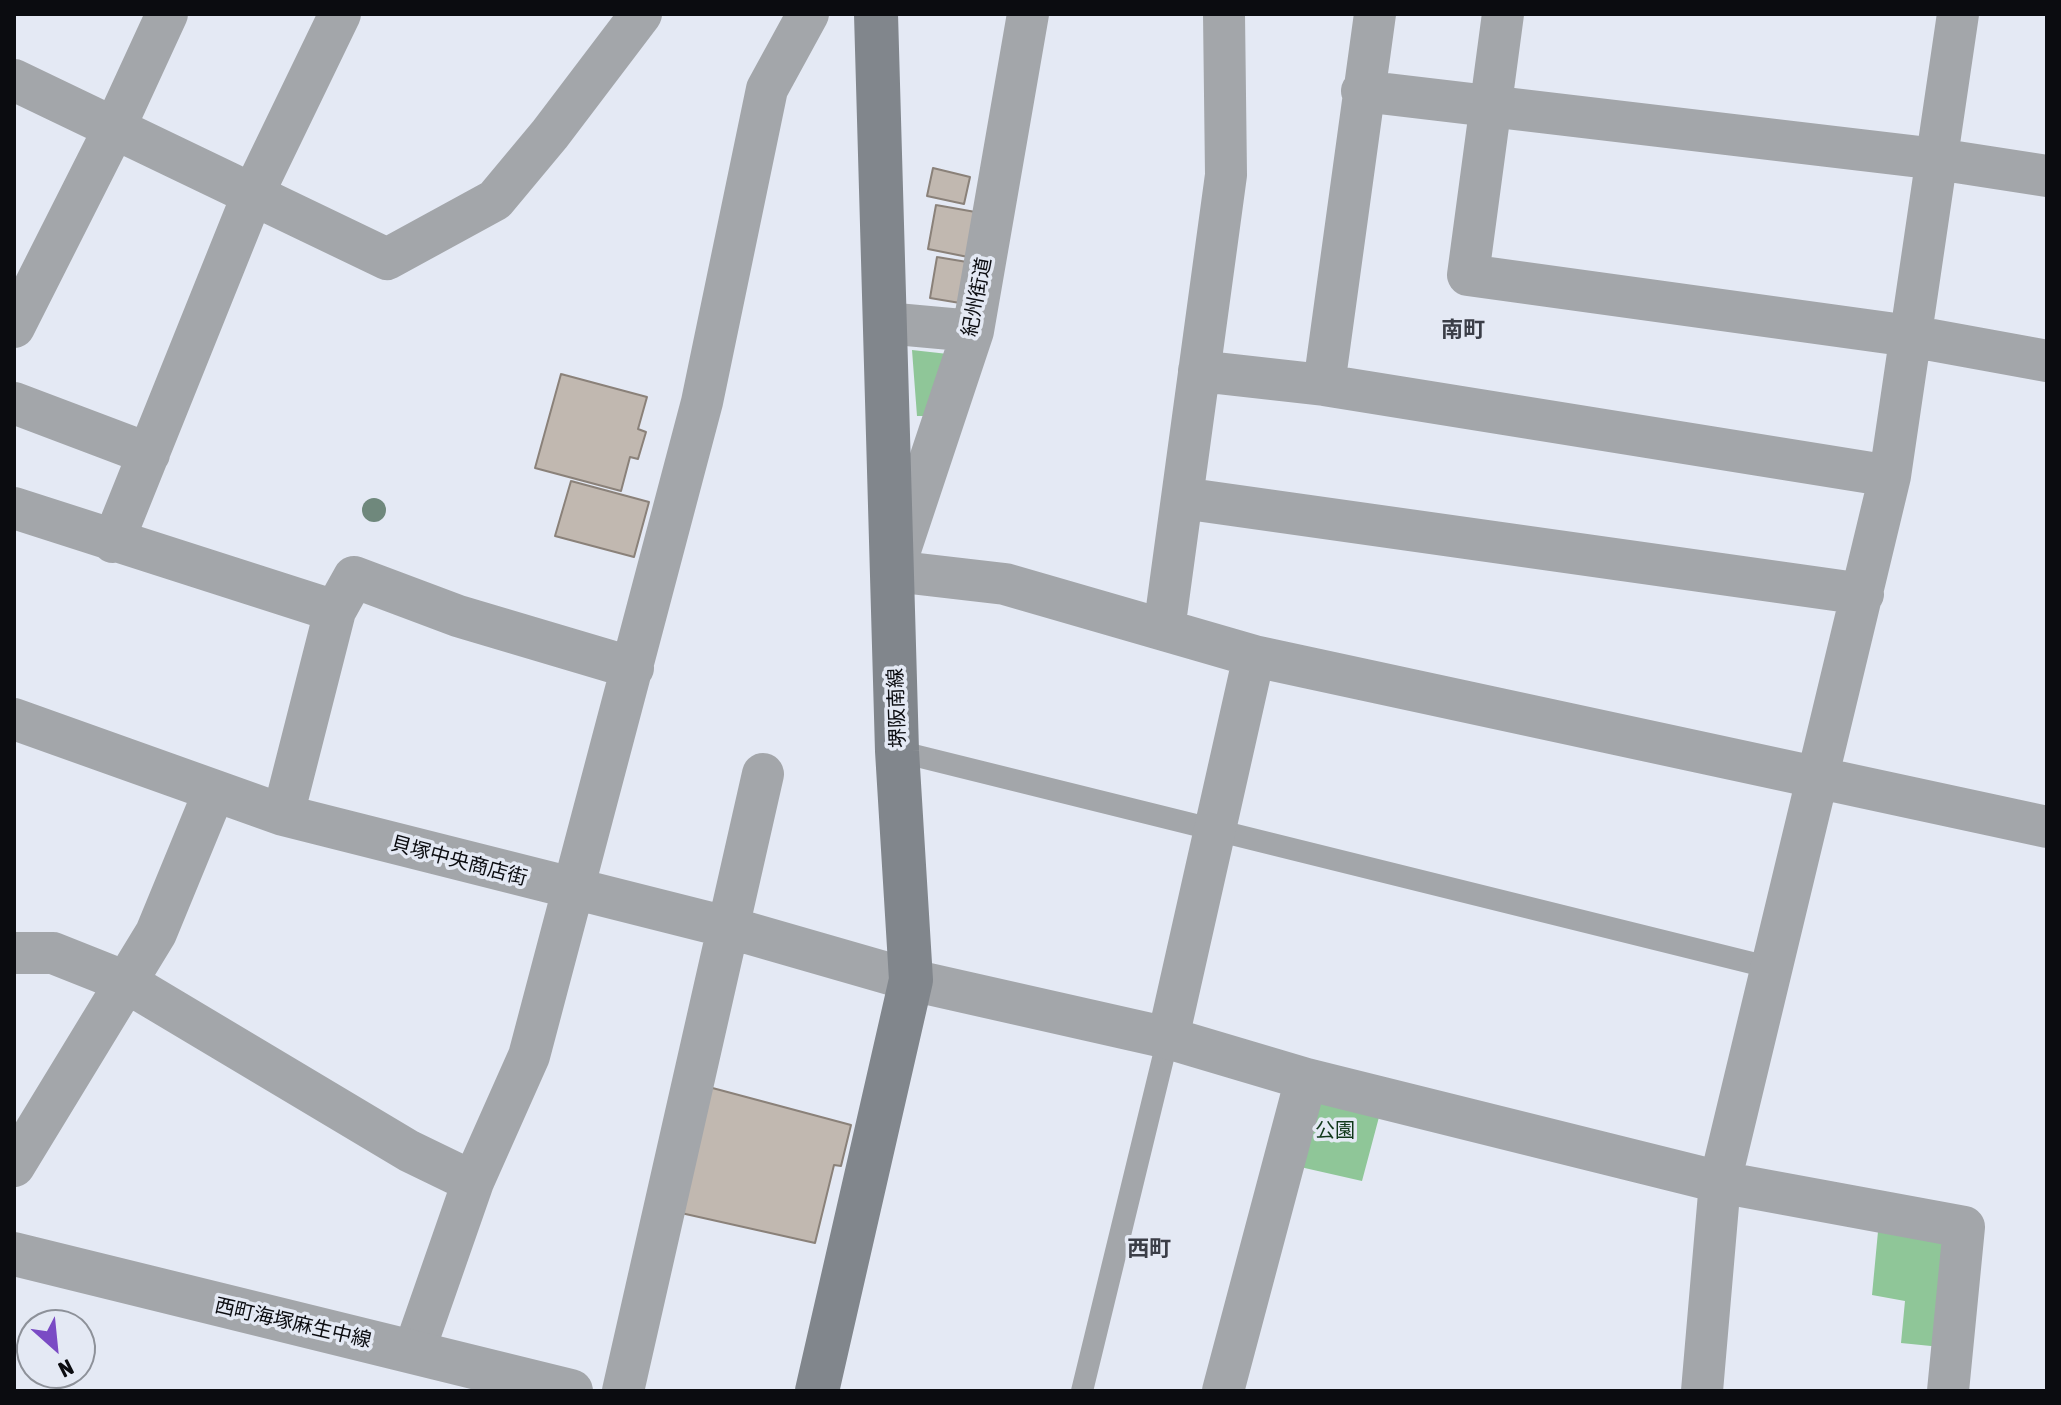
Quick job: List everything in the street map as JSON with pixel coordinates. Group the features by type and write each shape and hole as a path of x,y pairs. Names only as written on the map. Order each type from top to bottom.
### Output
{"main road":[{"name":"堺阪南線","path":"817,1391 911,980 897,751 876,14"}],"street":[{"path":"14,327 115,127 167,14"},
{"path":"113,542 253,194 340,14"},
{"path":"14,80 387,259 495,200 550,134 641,14"},
{"path":"414,1351 473,1182 529,1056 702,402 767,89 808,14"},
{"name":"紀州街道","path":"893,571 973,331 1028,14"},
{"path":"1164,630 1226,175 1224,14"},
{"path":"1324,385 1375,14"},
{"path":"1503,14 1468,275 1910,336 2047,361"},
{"path":"1702,1391 1720,1182 1820,777 1890,476 1958,14"},
{"path":"1362,91 1937,159 2047,176"},
{"path":"885,323 973,331"},
{"path":"1199,371 1324,385 1890,476"},
{"path":"14,403 149,454"},
{"path":"1182,498 1863,594"},
{"path":"14,508 335,611"},
{"path":"893,571 1005,584 1254,656 2047,827"},
{"path":"283,815 335,611 354,577 458,616 633,668"},
{"path":"1168,1038 1254,656"},
{"name":"貝塚中央商店街","path":"14,719 283,815 727,927 911,980 1168,1038 1306,1079 1720,1182 1964,1227 1948,1391"},
{"path":"623,1391 763,774"},
{"path":"14,1166 156,933 214,792"},
{"path":"14,953 53,953 126,982 409,1151 473,1182"},
{"path":"1223,1391 1306,1079"},
{"name":"西町海塚麻生中線","path":"14,1254 571,1391"}],"lane":[{"path":"897,751 1772,968"},
{"path":"1082,1391 1168,1038"}],"green space":[{"path":"912,350 948,354 934,416 917,416"},
{"name":"公園","path":"1307,1082 1383,1102 1362,1181 1287,1164"},
{"path":"1879,1221 1954,1232 1941,1347 1901,1343 1905,1301 1872,1295"}],"building":[{"path":"933,168 970,177 964,204 927,196"},
{"path":"936,205 981,213 973,258 928,249"},
{"path":"937,257 973,263 966,304 930,298"},
{"path":"561,374 647,397 638,429 646,432 638,459 630,457 621,491 535,468"},
{"path":"571,481 649,502 634,557 555,536"},
{"path":"705,1086 851,1125 841,1166 834,1165 815,1243 681,1213"}],"district":[{"name":"南町","path":"1463,330"},
{"name":"西町","path":"1149,1249"}]}
